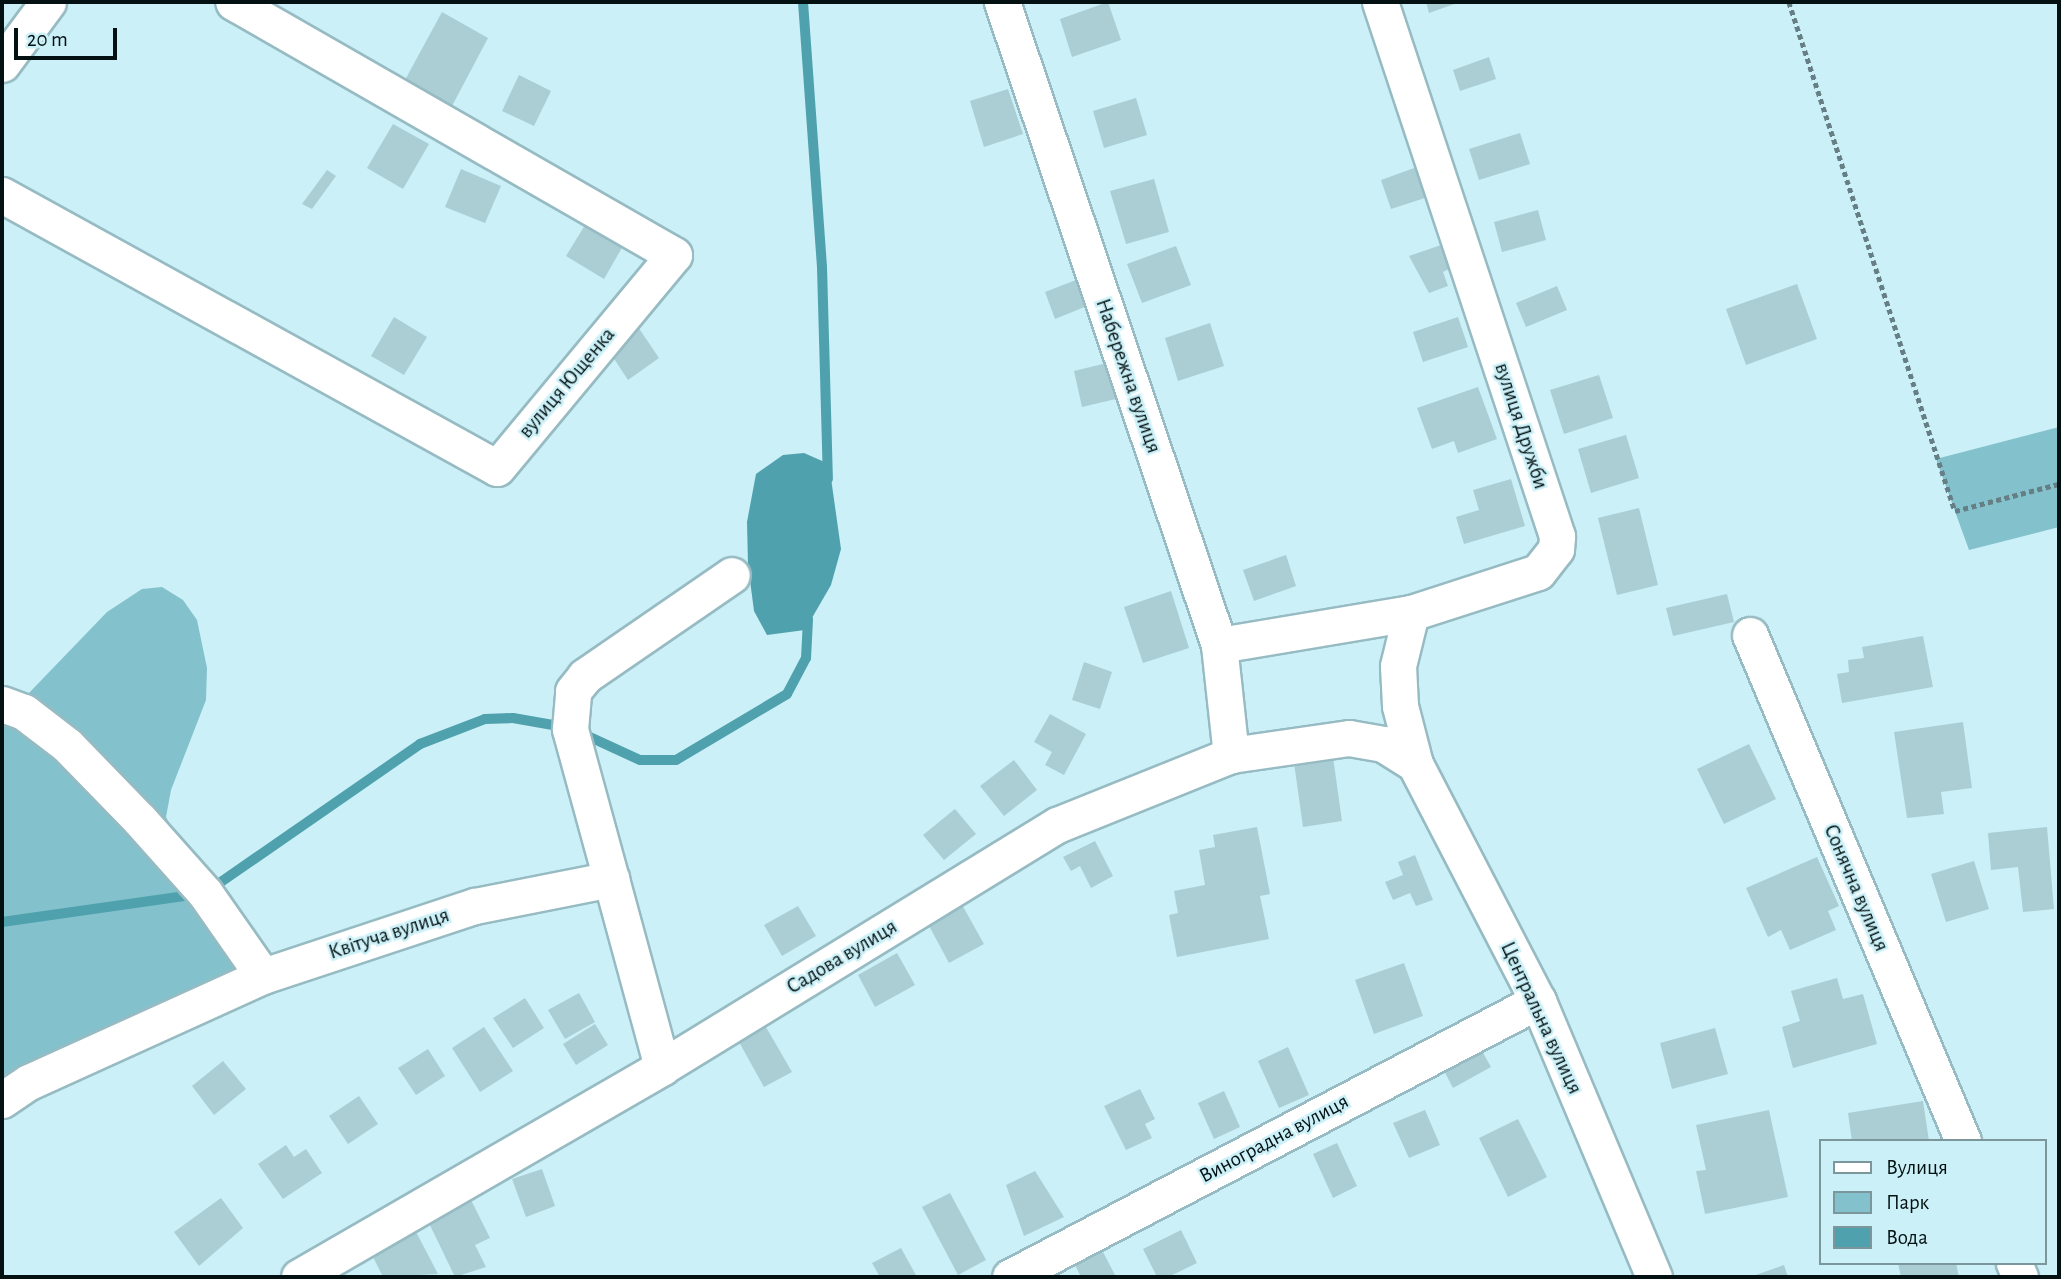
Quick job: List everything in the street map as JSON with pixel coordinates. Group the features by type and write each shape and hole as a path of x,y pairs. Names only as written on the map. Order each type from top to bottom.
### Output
{"street":[{"path":"2,64 48,2"},
{"name":"вулиця Ющенка","path":"2,195 497,468 674,255 233,2"},
{"name":"Набережна вулиця","path":"1002,2 1219,645 1231,755"},
{"name":"вулиця Дружби","path":"1219,645 1411,613 1538,572 1556,549 1557,536 1380,2"},
{"path":"662,1067 570,729 573,691 585,676 732,575"},
{"path":"1411,613 1398,666 1400,706 1415,764"},
{"name":"Сонячна вулиця","path":"1750,635 1962,1139"},
{"path":"2,704 24,712 67,745 139,819 205,893 262,976"},
{"name":"Садова вулиця","path":"299,1277 662,1067 1057,825 1231,755 1349,738 1383,744 1415,764"},
{"name":"Центральна вулиця","path":"1415,764 1538,1001 1654,1277"},
{"name":"Квітуча вулиця","path":"2,1100 29,1082 262,976 475,906 611,879"},
{"name":"Виноградна вулиця","path":"1010,1277 1538,1001"}],"path":[{"path":"1788,2 1955,511 2059,484"}],"green space":[{"path":"2059,427 2059,527 1969,550 1936,459"},
{"path":"162,587 183,600 197,620 207,668 206,700 171,790 166,817 205,893 263,976 2,1100 2,721 107,612 142,589"}],"water":[{"path":"804,453 829,464 841,549 831,585 805,630 767,635 754,611 748,565 747,522 756,474 783,455"}],"building":[{"path":"1108,2 1121,40 1072,57 1060,19"},
{"path":"1426,2 1460,2 1429,13"},
{"path":"442,12 488,38 452,106 405,80"},
{"path":"1489,57 1496,79 1460,91 1453,70"},
{"path":"519,75 551,91 534,126 502,111"},
{"path":"1008,89 1023,134 984,147 970,101"},
{"path":"1136,98 1147,135 1104,148 1093,111"},
{"path":"393,124 429,144 403,189 367,168"},
{"path":"1520,133 1530,164 1479,180 1469,149"},
{"path":"1417,167 1428,197 1391,209 1381,180"},
{"path":"461,169 501,186 485,223 445,207"},
{"path":"327,170 336,176 312,209 302,204"},
{"path":"1154,179 1169,232 1126,244 1110,191"},
{"path":"1538,210 1546,240 1502,252 1494,222"},
{"path":"590,217 627,239 604,279 566,256"},
{"path":"1441,245 1449,269 1443,272 1448,286 1429,293 1409,256"},
{"path":"1176,246 1191,285 1142,303 1127,264"},
{"path":"1076,280 1087,306 1055,319 1045,292"},
{"path":"1797,284 1817,339 1746,365 1726,309"},
{"path":"1557,286 1567,310 1526,327 1516,303"},
{"path":"394,317 427,337 404,375 371,356"},
{"path":"1458,317 1468,347 1423,362 1413,332"},
{"path":"634,321 659,358 628,380 603,342"},
{"path":"1210,323 1224,366 1178,381 1165,338"},
{"path":"1111,362 1120,398 1082,407 1074,371"},
{"path":"1599,375 1613,418 1564,434 1550,390"},
{"path":"1478,387 1497,439 1458,453 1454,441 1432,449 1417,408"},
{"path":"1626,435 1639,478 1591,493 1578,449"},
{"path":"1511,479 1525,526 1464,544 1456,517 1479,510 1473,490"},
{"path":"1639,508 1658,585 1617,595 1598,518"},
{"path":"1286,555 1296,586 1254,601 1243,570"},
{"path":"1171,591 1189,648 1143,663 1124,607"},
{"path":"1727,594 1734,622 1673,636 1666,608"},
{"path":"1923,636 1933,687 1842,703 1837,674 1849,672 1848,660 1864,658 1862,647"},
{"path":"1084,662 1112,672 1100,709 1072,700"},
{"path":"1050,714 1086,734 1064,775 1045,765 1052,752 1034,742"},
{"path":"1963,722 1972,788 1941,792 1944,814 1907,818 1894,732"},
{"path":"1749,744 1776,799 1724,824 1697,769"},
{"path":"1333,757 1342,821 1303,827 1294,763"},
{"path":"1014,760 1037,790 1004,816 980,786"},
{"path":"955,809 976,834 944,860 923,835"},
{"path":"1257,827 1270,894 1260,896 1269,939 1177,957 1169,915 1178,913 1174,891 1205,885 1199,850 1215,847 1213,835"},
{"path":"2047,827 2054,909 2023,912 2018,867 1991,870 1988,833"},
{"path":"1095,841 1113,876 1091,888 1080,866 1071,871 1063,857"},
{"path":"1415,855 1433,900 1416,906 1410,893 1393,900 1385,882 1403,875 1398,862"},
{"path":"1817,857 1839,906 1828,911 1836,930 1790,950 1781,930 1768,937 1746,888"},
{"path":"1974,861 1989,909 1946,922 1931,874"},
{"path":"961,903 984,944 949,963 927,922"},
{"path":"798,906 816,936 782,956 764,925"},
{"path":"897,953 915,985 875,1007 858,975"},
{"path":"1404,963 1423,1016 1374,1034 1355,980"},
{"path":"1837,978 1843,999 1863,994 1877,1044 1793,1068 1782,1027 1800,1021 1791,991"},
{"path":"579,993 595,1022 565,1039 548,1010"},
{"path":"525,998 544,1028 513,1048 493,1018"},
{"path":"595,1024 608,1045 576,1065 563,1044"},
{"path":"484,1027 513,1071 480,1092 452,1048"},
{"path":"766,1027 792,1072 764,1087 739,1042"},
{"path":"1715,1028 1728,1074 1672,1089 1660,1043"},
{"path":"1477,1042 1491,1067 1453,1088 1440,1063"},
{"path":"1288,1047 1309,1095 1279,1108 1258,1061"},
{"path":"428,1049 445,1076 416,1095 398,1068"},
{"path":"223,1061 246,1089 214,1115 192,1086"},
{"path":"1140,1089 1155,1119 1145,1124 1152,1138 1126,1150 1104,1106"},
{"path":"1224,1091 1240,1127 1214,1139 1198,1103"},
{"path":"359,1096 378,1124 348,1144 329,1116"},
{"path":"1923,1101 1929,1139 1852,1139 1848,1113"},
{"path":"1425,1110 1440,1145 1409,1158 1393,1123"},
{"path":"1769,1110 1788,1197 1705,1214 1696,1171 1706,1170 1696,1125"},
{"path":"1518,1119 1547,1177 1508,1197 1479,1138"},
{"path":"1337,1143 1357,1186 1333,1198 1313,1154"},
{"path":"286,1145 294,1157 306,1149 322,1173 283,1199 258,1164"},
{"path":"542,1169 555,1206 526,1217 512,1179"},
{"path":"1035,1171 1064,1217 1024,1236 1006,1185"},
{"path":"950,1193 986,1260 958,1275 922,1207"},
{"path":"221,1198 243,1228 199,1266 174,1232"},
{"path":"470,1198 490,1238 475,1245 486,1267 455,1277 427,1219"},
{"path":"415,1230 438,1274 383,1277 371,1253"},
{"path":"1181,1230 1197,1263 1168,1277 1157,1277 1143,1249"},
{"path":"901,1248 917,1277 880,1277 872,1263"},
{"path":"1103,1252 1116,1277 1081,1277 1075,1265"},
{"path":"1784,1265 1788,1277 1750,1277"},
{"path":"1898,1265 1956,1265 1959,1277 1901,1277"}],"waterway":[{"path":"803,2 822,267 828,479"},
{"path":"579,732 640,760 676,760 787,694 806,658 808,619"},
{"path":"2,922 205,893 420,744 485,719 513,718 564,727"}]}
